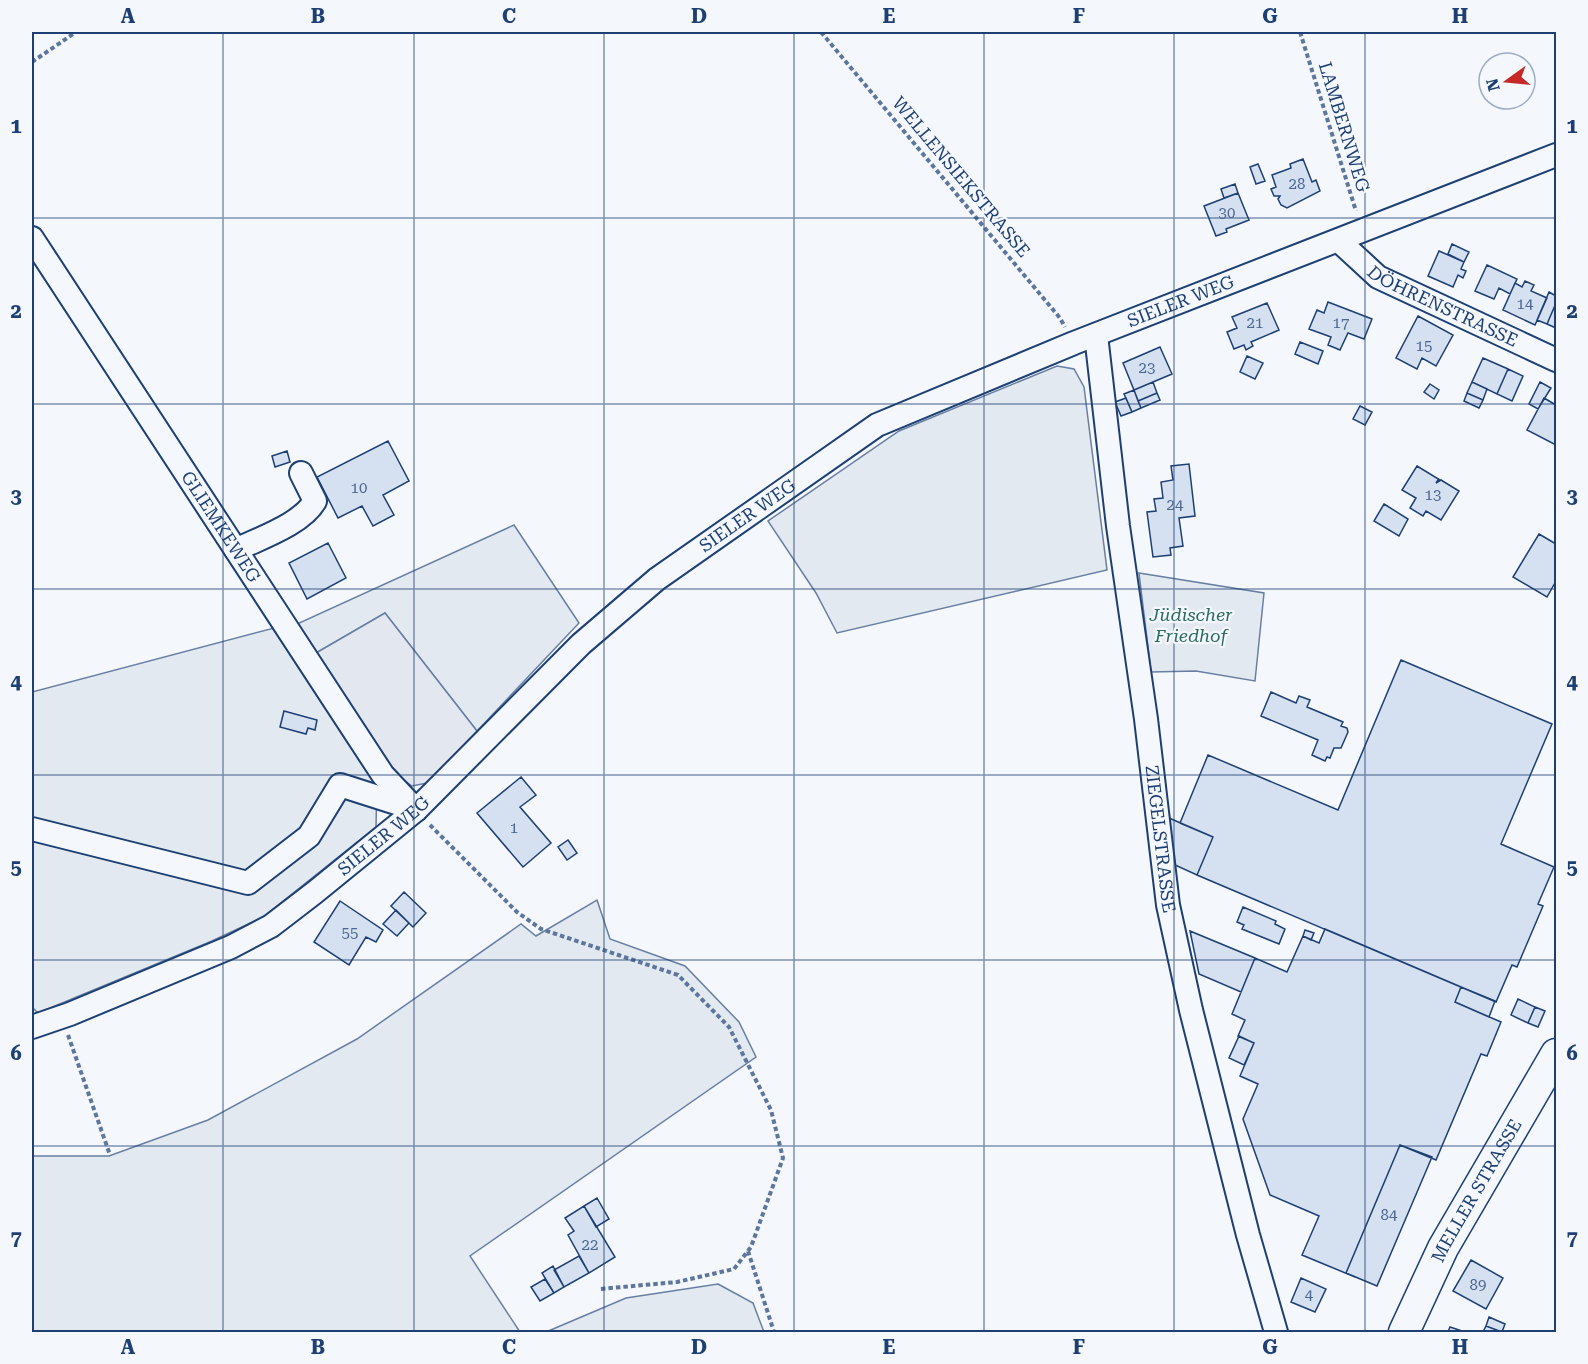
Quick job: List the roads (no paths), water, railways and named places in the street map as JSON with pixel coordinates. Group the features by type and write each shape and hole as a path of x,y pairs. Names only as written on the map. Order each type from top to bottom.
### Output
{"main road":[{"name":"MELLER STRASSE","path":"1404,1332 1443,1248 1557,1054"}],"street":[{"name":"SIELER WEG","path":"32,1027 62,1017 231,947 271,926 416,810 581,644 657,579 877,426 1096,335 1557,155"},
{"name":"GLIEMKEWEG","path":"32,238 383,775 416,810"},
{"name":"DÖHRENSTRASSE","path":"1340,241 1378,277 1557,360"},
{"name":"ZIEGELSTRASSE","path":"1096,335 1118,526 1146,719 1168,904 1193,1022 1245,1224 1276,1332"},
{"path":"237,550 296,520 309,510 315,501 301,473"},
{"path":"32,829 248,883 309,836 340,785 416,810"}],"park label":[{"name":"Jüdischer Friedhof","path":"1191,625"}]}
